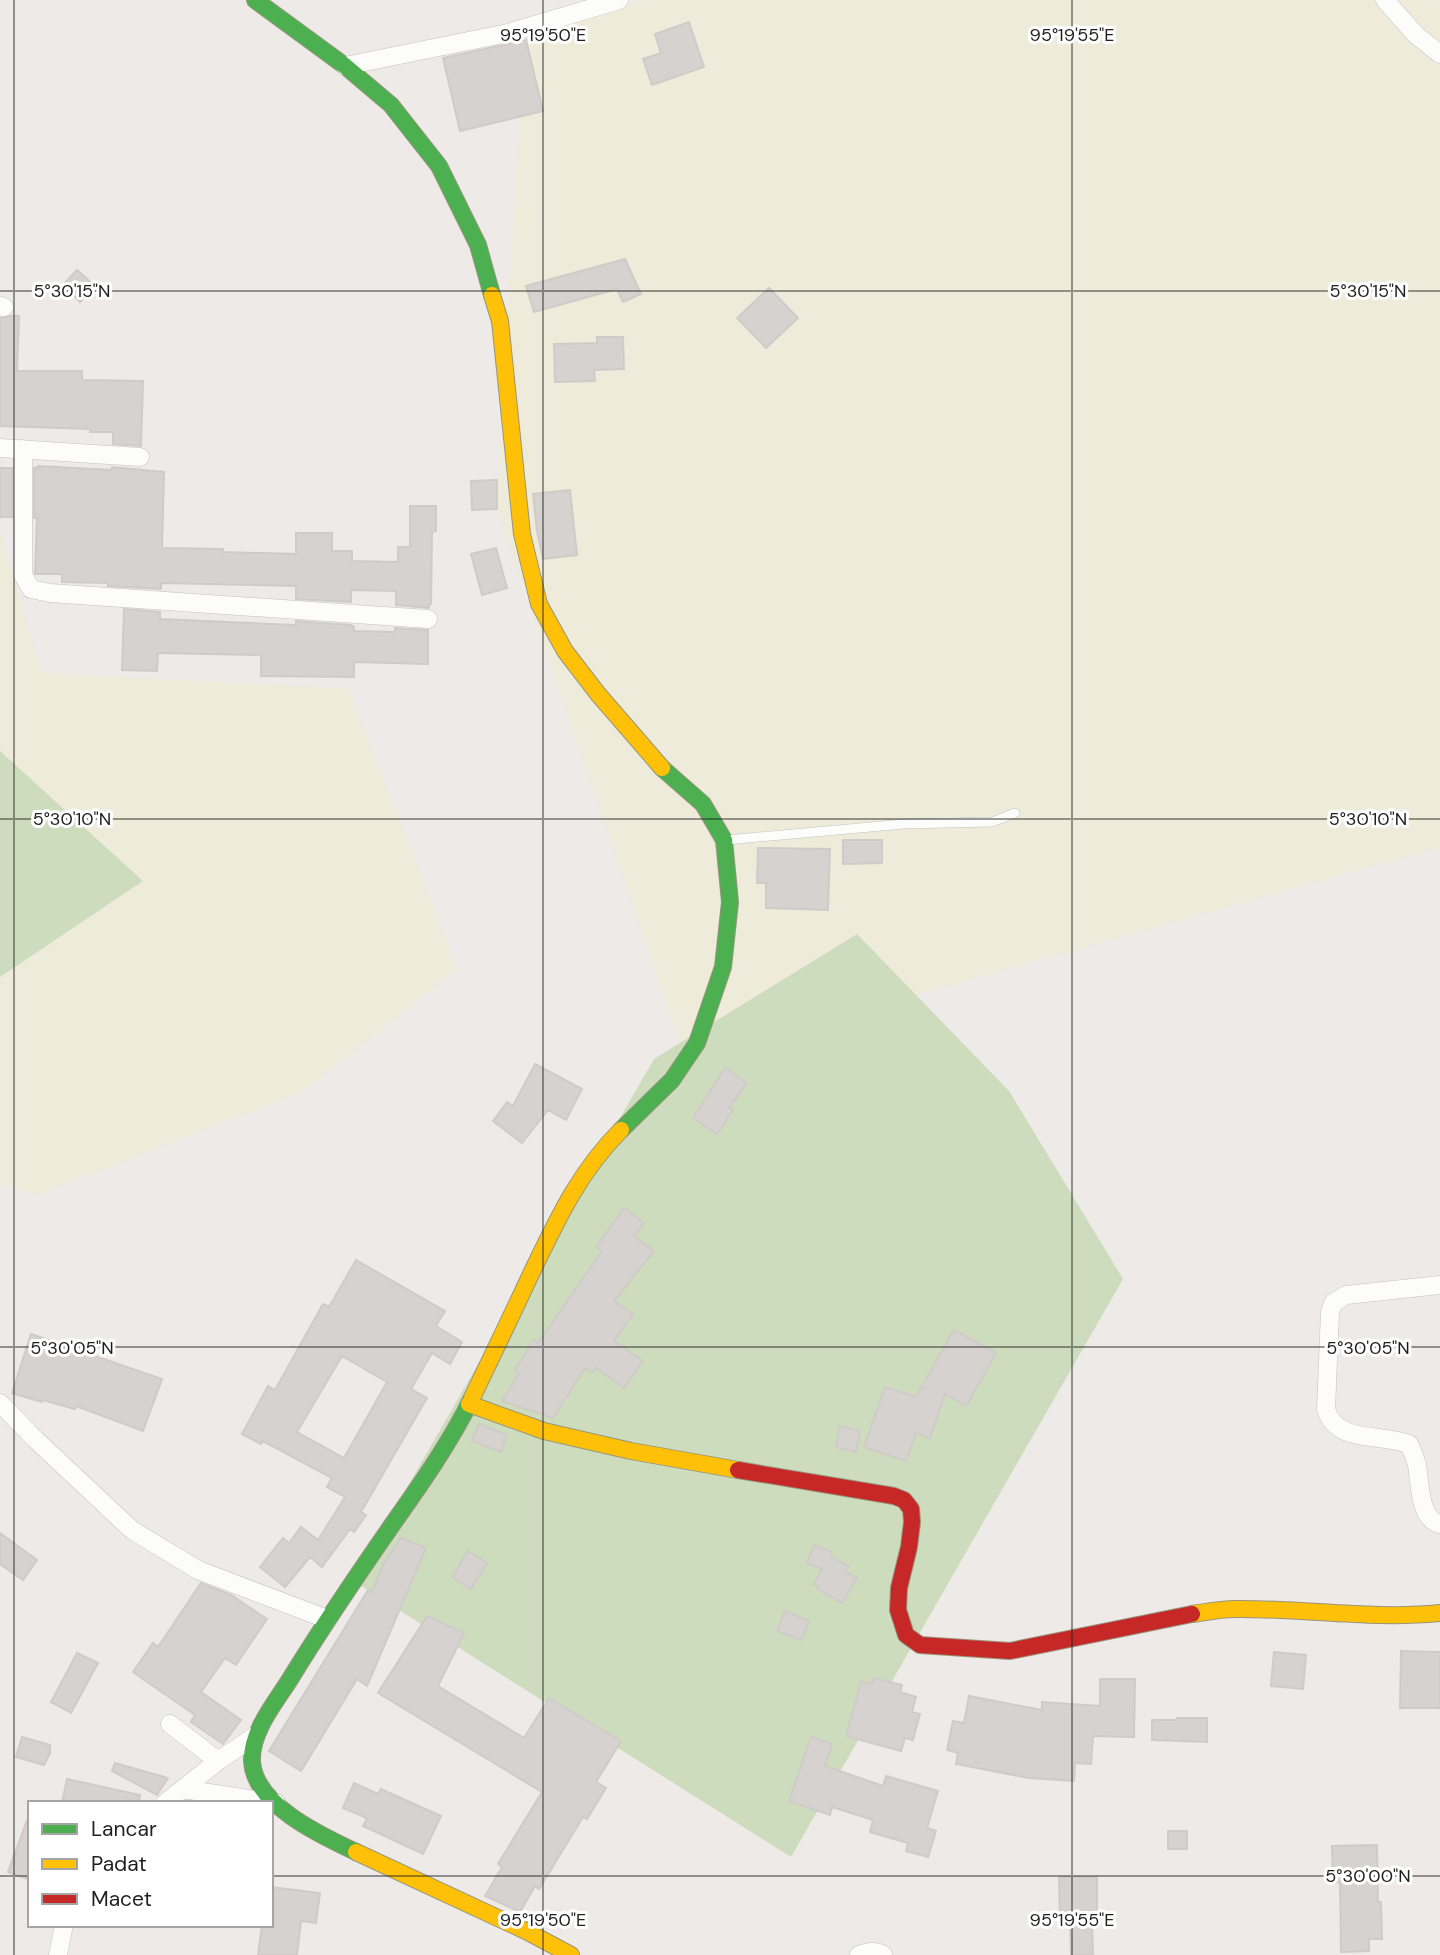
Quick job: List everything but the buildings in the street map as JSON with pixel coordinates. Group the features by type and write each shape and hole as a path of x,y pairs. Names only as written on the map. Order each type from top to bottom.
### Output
{"main road":[{"path":"255,0 345,66 391,105 439,166 478,245 500,321 522,534 539,604 565,651 590,683 653,760 702,804 724,840 730,902 723,967 697,1043 672,1080 601,1150 584,1172 552,1231 469,1404 435,1463 327,1619 255,1736 252,1762 263,1789 295,1820 337,1843 572,1955"},
{"path":"469,1404 541,1430 648,1455 800,1478 904,1500 911,1509 911,1538 898,1584 897,1608 905,1635 914,1643 925,1647 1010,1651 1129,1628 1178,1615 1234,1609 1308,1613 1440,1613"}],"street":[{"path":"345,66 509,33 619,0"},
{"path":"1385,0 1416,35 1440,54"},
{"path":"0,448 140,457"},
{"path":"23,449 23,575 31,589 50,593 428,619"},
{"path":"1440,1285 1346,1295 1333,1303 1330,1312 1326,1409 1330,1421 1339,1430 1394,1438 1409,1444 1416,1460 1425,1511 1434,1522 1440,1524"},
{"path":"0,1403 132,1530 198,1570 327,1619"},
{"path":"170,1724 218,1760"},
{"path":"168,1801 218,1760 255,1736"},
{"path":"183,1789 263,1801"},
{"path":"58,1955 64,1927"},
{"path":"859,1955 869,1952 883,1955"}],"lane":[{"path":"724,840 904,824 992,822 1015,813"}],"shaded area":[{"path":"644,0 1434,0 1440,5 1440,847 685,1060 497,509 524,34"},
{"path":"0,533 42,673 348,689 457,969 303,1091 37,1195 0,1183"}],"green space":[{"path":"0,751 143,881 0,977"},
{"path":"857,934 1009,1091 1123,1279 791,1857 353,1581 654,1059"}],"traffic: fast":[{"path":"255,0 345,66 391,105 439,166 478,245 492,295"},
{"path":"621,1130 672,1080 697,1043 723,967 730,902 724,840 703,804 662,768"},
{"path":"356,1852 309,1828 277,1805 264,1792 256,1777 252,1761 253,1749 260,1727 272,1706 341,1599 435,1463 472,1398"}],"traffic: slow":[{"path":"492,295 500,321 522,534 539,604 565,651 662,768"},
{"path":"472,1398 569,1199 592,1163 621,1130"},
{"path":"469,1404 544,1431 631,1451 738,1470"},
{"path":"1192,1614 1235,1609 1363,1615 1440,1613"},
{"path":"356,1852 526,1931 571,1955"}],"traffic: jam":[{"path":"738,1470 894,1496 904,1500 911,1509 912,1522 899,1588 898,1610 906,1635 920,1645 1010,1651 1192,1614"}]}
